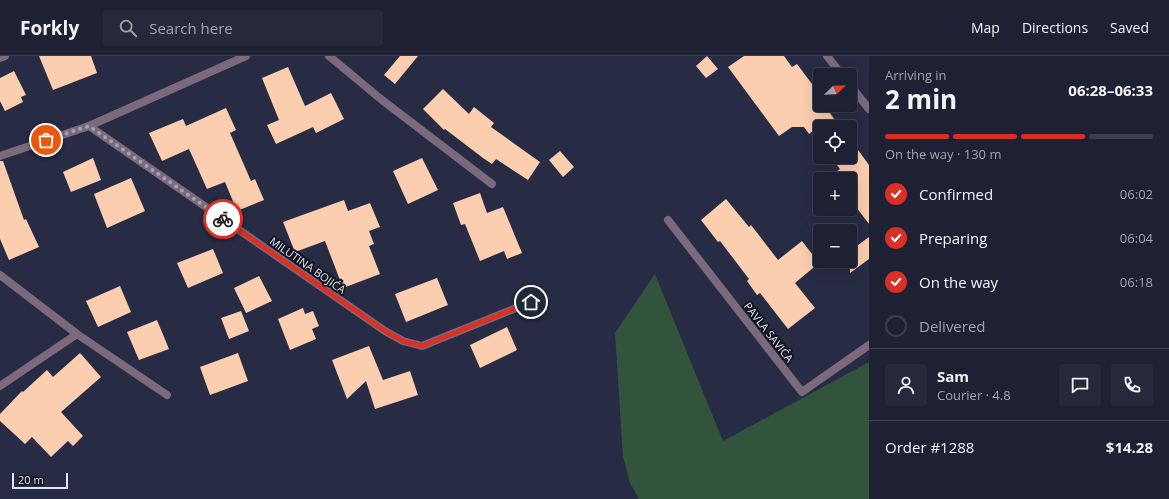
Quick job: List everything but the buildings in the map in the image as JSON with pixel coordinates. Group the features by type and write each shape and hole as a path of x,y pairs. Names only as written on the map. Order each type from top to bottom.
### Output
{"street":[{"path":"0,58 5,56"},
{"path":"1,154 89,126 246,56"},
{"path":"329,56 382,100 492,184"},
{"path":"827,56 836,68"},
{"path":"857,94 869,109"},
{"name":"MILUTINA BOJIĆA","path":"89,126 385,331 403,341 422,346 531,302"},
{"name":"PAVLA SAVIĆA","path":"668,220 802,392 869,345"},
{"path":"0,275 77,334 167,395"},
{"path":"0,386 77,334"}],"green space":[{"path":"655,274 723,441 869,362 869,499 639,499 630,483 623,457 615,333"}],"way so far":[{"path":"46,140 89,126 223,219"}],"route":[{"path":"223,219 385,331 403,341 422,346 531,302"}]}
